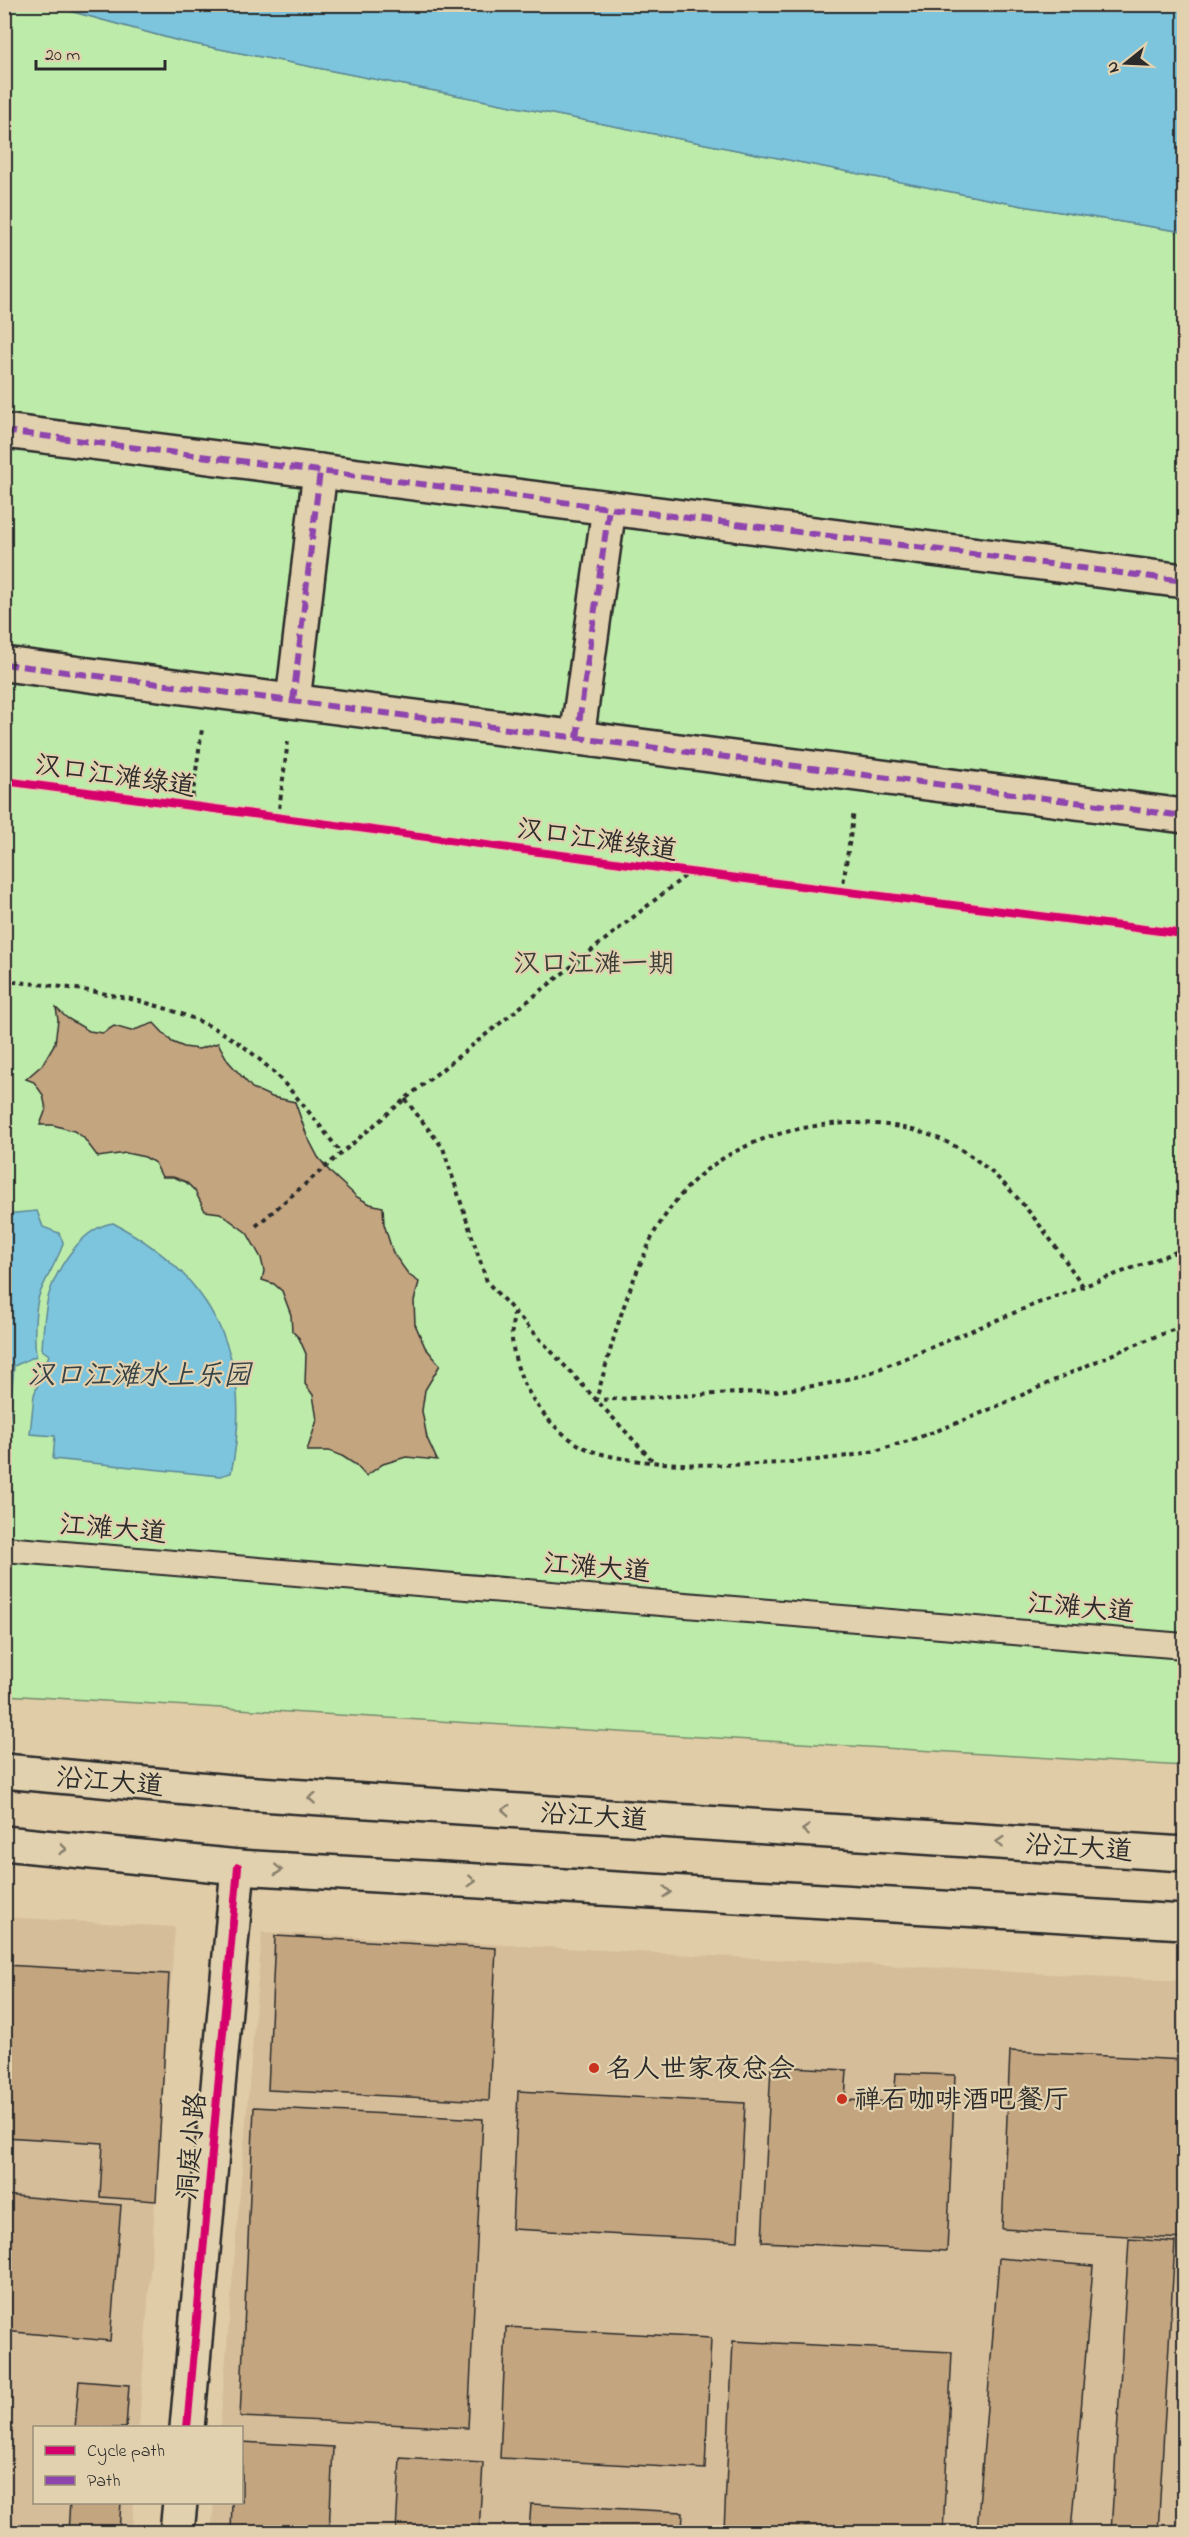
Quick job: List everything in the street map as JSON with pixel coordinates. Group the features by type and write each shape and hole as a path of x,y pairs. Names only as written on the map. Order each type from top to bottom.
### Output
{"street":[{"path":"4,431 1185,581"},
{"path":"293,701 320,471"},
{"path":"577,738 609,508"},
{"path":"4,664 1185,816"},
{"name":"沿江大道","path":"4,1771 242,1793 1185,1854"},
{"path":"4,1844 238,1867 1185,1923"},
{"name":"洞庭小路","path":"187,2426 238,1867"},
{"path":"177,2532 180,2504"}],"lane":[{"name":"江滩大道","path":"4,1549 1185,1646"}],"path":[{"path":"191,806 208,691"},
{"path":"278,817 293,701"},
{"path":"842,891 859,774"},
{"path":"267,816 290,819"},
{"path":"256,1226 405,1099 690,872"},
{"path":"830,889 854,892"},
{"path":"4,981 79,990 130,1000 164,1008 201,1023 234,1040 295,1094 341,1153"},
{"path":"405,1099 443,1148 487,1282 653,1461"},
{"path":"596,1400 630,1287 657,1227 679,1197 712,1165 745,1146 776,1133 806,1126 852,1122 895,1127 940,1139 970,1155 1002,1180 1032,1213 1083,1286"},
{"path":"596,1400 777,1391 827,1384 867,1374 1083,1286 1185,1249"},
{"path":"513,1312 512,1338 515,1357 536,1404 548,1420 564,1435 600,1454 653,1461 728,1465 785,1462 879,1450 931,1433 1185,1326"}],"shaded area":[{"path":"4,1917 175,1927 139,2426 33,2426 33,2504 134,2504 132,2532 5,2532"},
{"path":"262,1932 1184,1981 1184,2532 211,2532 214,2504 243,2504 243,2426 220,2426"}],"green space":[{"name":"汉口江滩一期","path":"4,5 48,5 179,41 1023,206 1184,232 1184,1766 5,1695"}],"water":[{"path":"48,5 1184,5 1184,232 1023,206 179,41"},
{"path":"37,1211 43,1227 59,1233 63,1242 38,1299 35,1327 36,1356 14,1366 5,1469 5,1214"},
{"name":"汉口江滩水上乐园","path":"113,1223 148,1244 178,1269 201,1296 219,1326 231,1359 237,1395 237,1433 231,1473 220,1476 53,1459 55,1436 30,1434 34,1395 49,1355 42,1350 42,1343 46,1308 53,1283 65,1260 82,1240 102,1226"}],"building":[{"path":"56,1008 67,1018 89,1031 103,1033 114,1026 131,1031 154,1023 172,1042 184,1047 199,1049 218,1043 228,1061 252,1088 272,1097 295,1102 307,1136 318,1157 331,1173 357,1197 370,1204 383,1207 384,1224 393,1253 409,1275 419,1282 414,1301 415,1324 425,1347 440,1365 425,1390 422,1411 427,1438 437,1460 406,1457 383,1464 366,1476 356,1465 342,1456 329,1451 307,1451 317,1420 313,1395 305,1384 306,1354 299,1338 292,1331 291,1315 282,1291 274,1284 262,1280 264,1271 261,1258 247,1233 220,1213 205,1211 195,1191 186,1182 173,1177 162,1177 155,1163 145,1157 126,1153 98,1157 83,1137 74,1131 53,1125 40,1125 46,1109 43,1095 34,1082 26,1079 42,1065 55,1043 58,1020"},
{"path":"275,1936 496,1948 489,2101 268,2090"},
{"path":"4,1965 169,1974 156,2201 100,2197 103,2143 4,2137"},
{"path":"1010,2051 1184,2060 1184,2239 1002,2229"},
{"path":"771,2066 847,2070 845,2100 894,2102 896,2073 955,2075 947,2251 762,2242"},
{"path":"518,2091 745,2103 738,2241 512,2229"},
{"path":"254,2107 483,2119 468,2428 240,2417"},
{"path":"4,2195 121,2205 110,2341 4,2331"},
{"path":"1129,2239 1175,2242 1158,2532 1111,2532"},
{"path":"999,2258 1093,2266 1071,2532 977,2532"},
{"path":"506,2327 711,2338 705,2469 500,2458"},
{"path":"733,2341 952,2352 943,2532 789,2532 724,2529"},
{"path":"79,2381 129,2385 126,2426 75,2426"},
{"path":"243,2442 333,2447 329,2532 231,2532 232,2504 243,2504"},
{"path":"400,2458 483,2463 479,2532 396,2532"},
{"path":"70,2504 121,2504 119,2532 68,2532"},
{"path":"531,2504 683,2512 682,2532 529,2532"}],"marked path":[{"path":"4,431 1184,581"},
{"path":"293,701 320,471"},
{"path":"577,738 609,508"},
{"path":"4,664 1184,816"}],"cycle path":[{"name":"汉口江滩绿道","path":"4,781 690,872 1184,934"},
{"path":"187,2426 238,1867"}],"place":[{"name":"名人世家夜总会","path":"594,2068"},
{"name":"禅石咖啡酒吧餐厅","path":"842,2099"}]}
